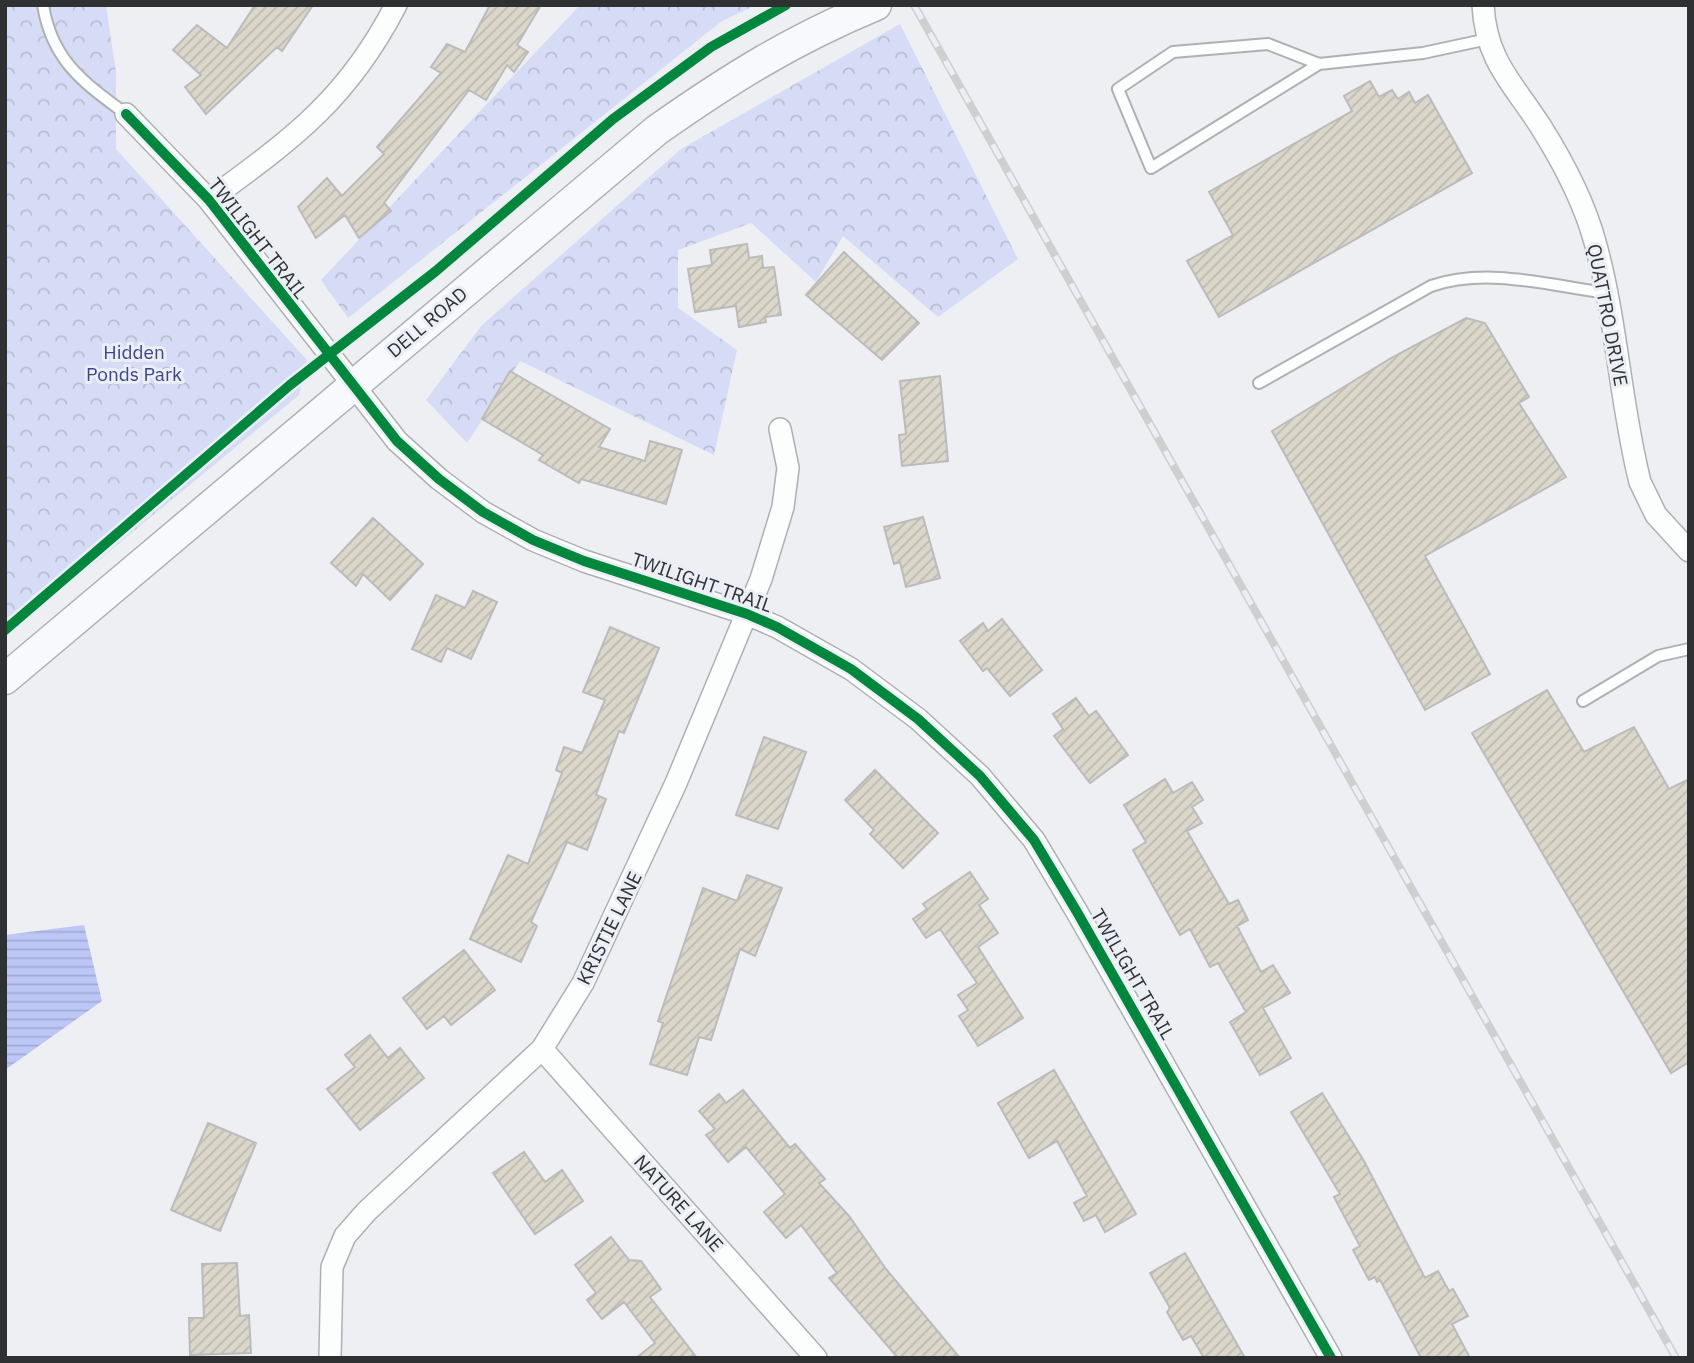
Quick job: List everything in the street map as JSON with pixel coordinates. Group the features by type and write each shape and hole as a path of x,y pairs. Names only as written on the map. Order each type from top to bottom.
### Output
{"street":[{"path":"209,200 302,131 349,82 396,5"},
{"name":"DELL ROAD","path":"5,679 668,122 734,76 817,29 876,5"},
{"name":"QUATTRO DRIVE","path":"1483,5 1488,39 1502,74 1540,127 1572,181 1595,241 1631,446 1640,482 1656,515 1689,551"},
{"name":"TWILIGHT TRAIL","path":"127,114 209,200 351,386 397,441 439,479 483,512 533,540 584,561 747,614 777,627 851,669 918,719 980,776 1034,840 1331,1358"},
{"name":"KRISTIE LANE","path":"330,1358 332,1267 345,1236 367,1211 542,1049 583,983 618,912 747,614 783,507 788,468 780,429"},
{"name":"NATURE LANE","path":"542,1049 816,1358"}],"lane":[{"path":"43,5 47,29 76,77 127,114"},
{"path":"1319,64 1268,44 1173,52 1118,89 1151,167 1319,64 1423,53 1488,39"},
{"path":"1259,383 1431,286 1458,277 1501,278 1606,293"},
{"path":"1583,701 1658,656 1689,649"}],"green space":[{"name":"Hidden Ponds Park","path":"5,5 106,5 116,72 116,149 307,360 299,395 5,637"},
{"path":"580,5 756,5 722,21 348,318 321,280"},
{"path":"900,24 1018,259 938,317 843,236 816,282 751,223 678,250 678,308 737,350 714,455 520,361 467,443 426,400 481,326 681,149"}],"water":[{"path":"84,925 102,1001 5,1070 5,935"}],"building":[{"path":"255,5 313,5 282,51 277,47 206,114 185,87 201,75 173,50 197,25 227,48"},
{"path":"490,5 541,5 517,45 528,52 514,72 507,65 486,100 469,90 384,203 391,211 359,238 345,215 316,238 298,207 327,178 342,196 384,154 377,147 441,73 431,67 447,44 465,52"},
{"path":"1370,81 1379,97 1392,90 1398,99 1409,92 1415,103 1428,95 1472,173 1219,317 1187,261 1233,235 1209,192 1352,111 1344,96"},
{"path":"747,244 749,258 762,256 763,268 774,267 781,315 765,317 766,322 739,327 736,306 695,312 688,269 712,265 710,250"},
{"path":"844,252 919,323 882,360 806,295"},
{"path":"1466,318 1485,323 1529,397 1519,403 1566,477 1425,556 1490,674 1425,710 1272,431 1391,358"},
{"path":"510,371 610,429 599,447 645,461 650,441 682,450 666,504 581,479 579,483 539,460 543,455 482,419"},
{"path":"940,376 948,461 902,466 899,435 906,434 900,381"},
{"path":"923,517 940,578 906,587 900,562 894,564 884,527"},
{"path":"373,518 423,564 390,600 363,574 356,586 331,563"},
{"path":"473,591 497,602 471,659 447,648 441,662 412,649 436,595 465,608"},
{"path":"1002,619 1042,670 1010,696 987,668 983,671 960,641 983,623 988,631"},
{"path":"610,627 659,648 624,733 619,731 596,795 606,799 587,850 567,842 531,922 537,926 521,962 470,939 508,855 528,864 562,773 556,770 564,747 582,753 605,700 583,692"},
{"path":"1547,690 1584,752 1634,727 1669,789 1689,779 1689,1062 1671,1073 1472,733"},
{"path":"1076,698 1089,716 1096,711 1128,755 1090,783 1054,736 1063,729 1053,714"},
{"path":"764,737 806,752 778,829 736,815"},
{"path":"875,770 938,833 903,868 870,834 874,830 845,800"},
{"path":"1165,779 1173,793 1192,782 1203,800 1192,807 1202,823 1187,831 1229,904 1238,900 1248,920 1237,926 1261,972 1273,965 1290,993 1263,1008 1291,1058 1260,1075 1230,1022 1246,1012 1218,963 1210,967 1190,929 1180,935 1133,850 1146,842 1124,805"},
{"path":"970,872 988,899 979,905 998,933 978,947 1023,1018 978,1046 959,1016 968,1010 958,995 977,983 940,929 926,938 913,919 927,909 923,904"},
{"path":"747,875 782,888 755,956 740,949 711,1040 699,1037 687,1075 650,1064 663,1023 658,1021 703,888 737,901"},
{"path":"464,950 495,990 451,1025 444,1016 427,1029 403,998"},
{"path":"370,1035 388,1058 400,1048 424,1078 360,1130 327,1089 355,1067 345,1055"},
{"path":"1054,1070 1136,1214 1105,1232 1096,1215 1084,1221 1074,1203 1087,1196 1057,1141 1029,1158 998,1103"},
{"path":"743,1090 790,1148 795,1144 825,1179 819,1183 849,1216 886,1269 960,1358 898,1358 829,1278 837,1273 801,1225 786,1238 764,1212 785,1194 746,1147 728,1162 706,1135 715,1129 699,1111 719,1094 726,1103"},
{"path":"1322,1093 1364,1161 1425,1278 1438,1271 1449,1291 1453,1289 1468,1316 1452,1324 1470,1358 1421,1358 1380,1280 1377,1282 1375,1277 1369,1280 1353,1250 1360,1246 1334,1197 1340,1194 1291,1112"},
{"path":"208,1123 256,1143 220,1231 171,1210"},
{"path":"524,1152 545,1182 562,1170 583,1201 535,1234 493,1173"},
{"path":"611,1237 629,1260 641,1261 661,1289 650,1297 697,1358 636,1358 655,1343 624,1302 602,1319 587,1300 596,1293 575,1265"},
{"path":"1185,1253 1245,1358 1204,1358 1191,1336 1183,1340 1167,1312 1170,1308 1150,1273"},
{"path":"237,1263 240,1316 249,1315 251,1353 190,1355 189,1318 204,1318 202,1264"}],"railway":[{"path":"914,5 1676,1358"}],"cycle path":[{"path":"5,630 290,385 436,271 613,119 711,47 786,5"},
{"path":"126,114 209,200 397,441 439,479 483,512 533,540 584,561 747,614 777,627 851,669 918,719 980,776 1034,840 1331,1358"}]}
